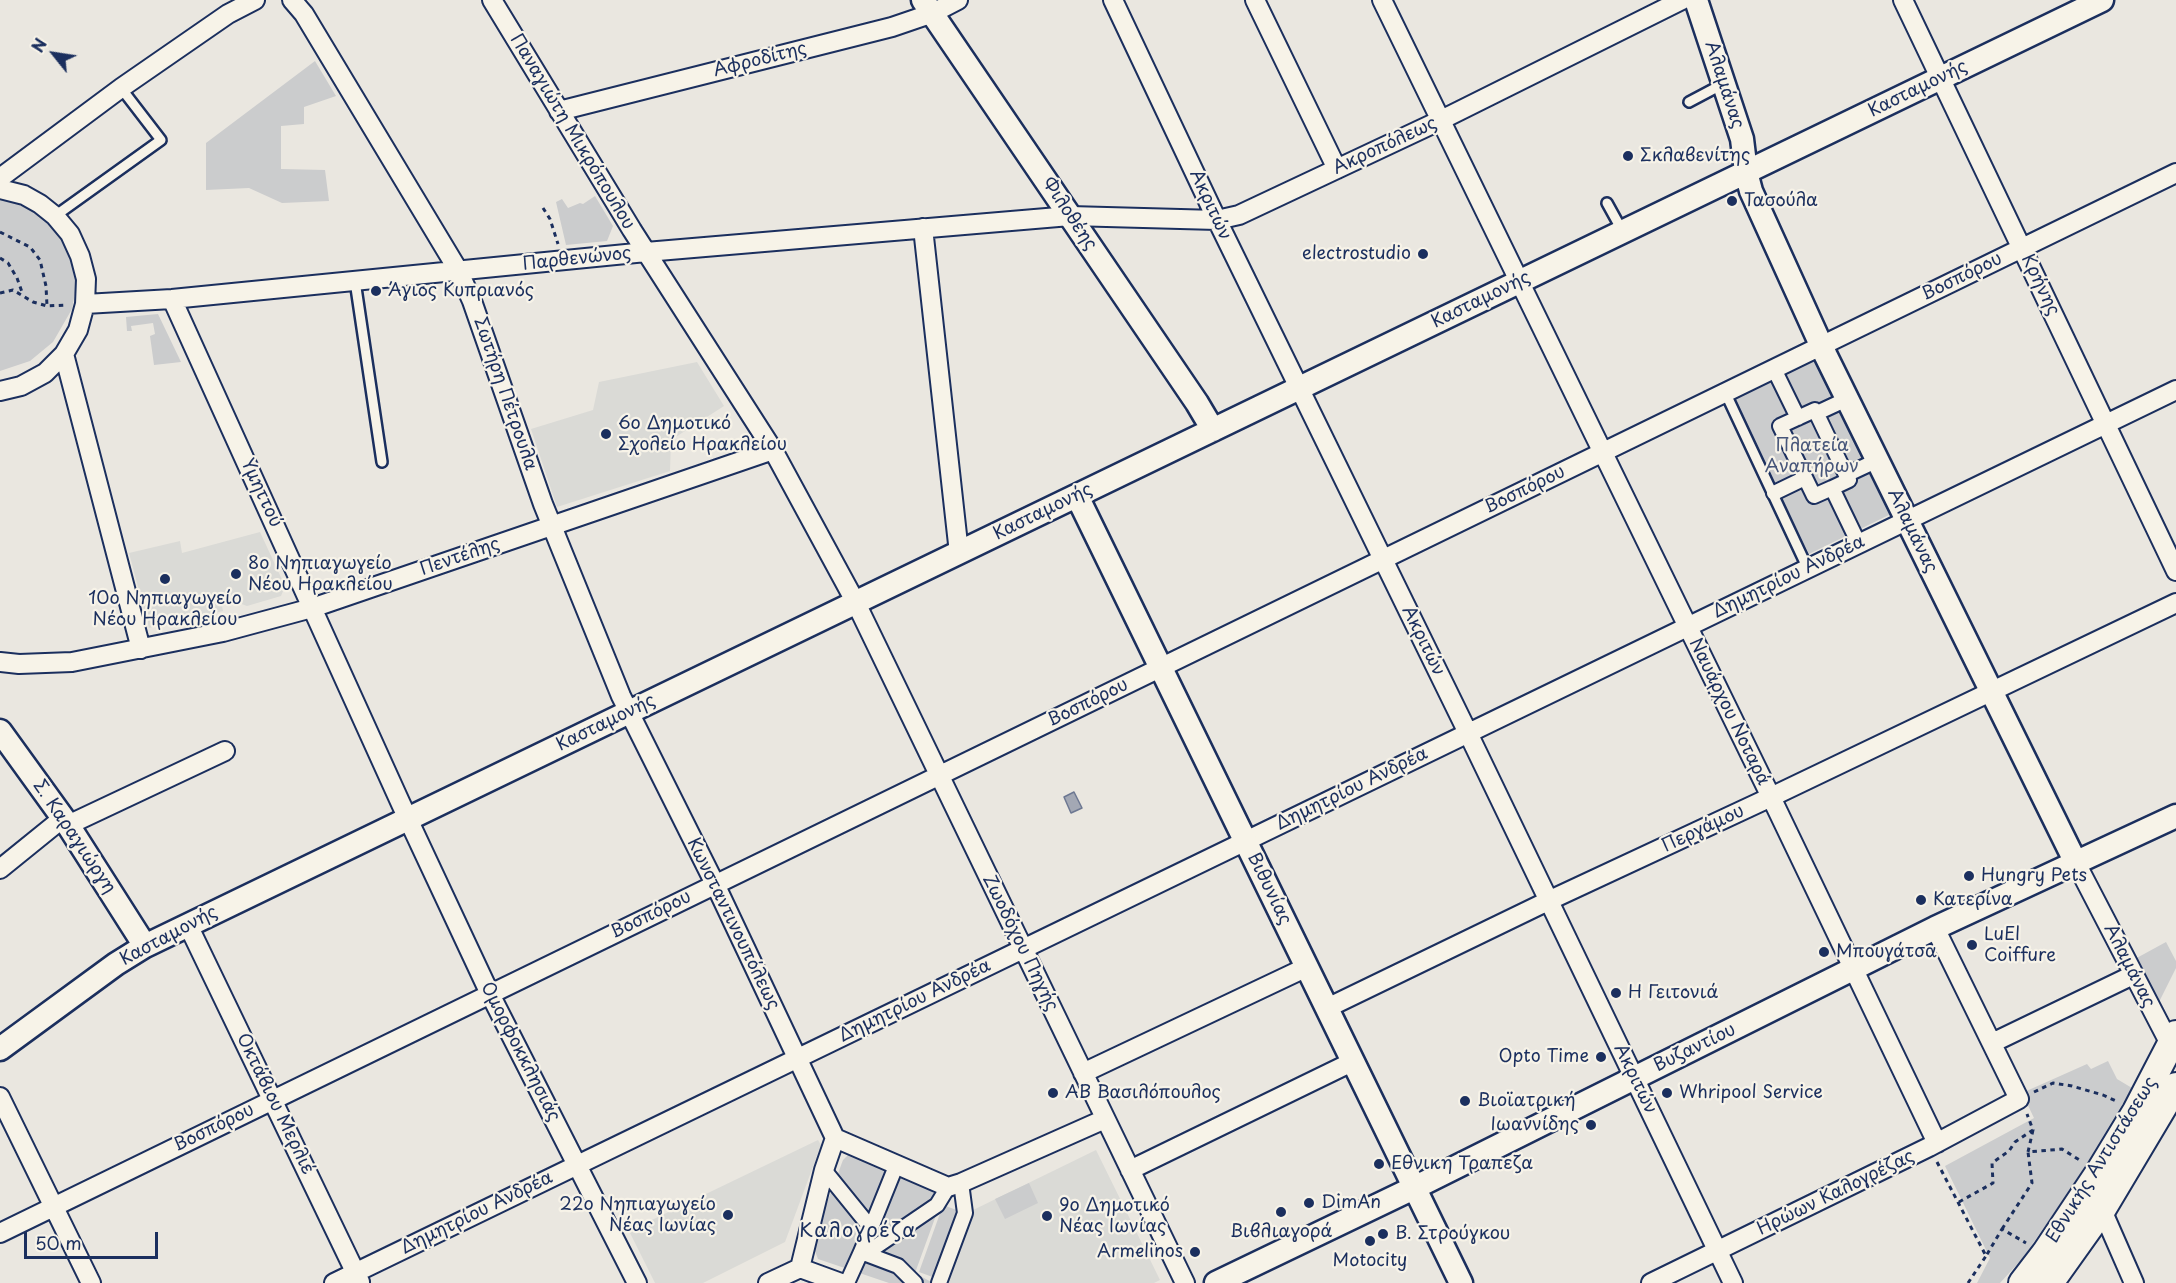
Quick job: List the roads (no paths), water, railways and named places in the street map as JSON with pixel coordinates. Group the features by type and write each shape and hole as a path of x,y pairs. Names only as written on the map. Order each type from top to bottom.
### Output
{"main road":[{"name":"Εθνικής Αντιστάσεως","path":"2022,1283 2099,1172 2136,1111 2173,1040"},
{"name":"Εθνικής Αντιστάσεως","path":"2050,1283 2102,1210 2176,1086"}],"street":[{"path":"0,178 121,88 228,14 255,0"},
{"name":"Σωτήρη Πέτρουλα","path":"292,0 304,14 458,270 472,301 543,504 628,713"},
{"name":"Παναγιώτη Μικρόπουλου","path":"492,0 646,252 773,450 856,603"},
{"name":"Αφροδίτης","path":"558,111 892,27 928,7 958,0"},
{"name":"Ακριτών","path":"1113,0 1217,220 1733,1283"},
{"path":"1256,0 1337,169"},
{"name":"Ναυάρχου Νοταρά","path":"1382,0 1771,797 1854,970 1933,1145"},
{"name":"Ακροπόλεως","path":"1070,216 1217,220 1239,215 1441,120 1682,0"},
{"name":"Αλαμάνας","path":"1696,0 1742,139 1751,190 1822,345 1906,521 2133,975 2173,1040"},
{"name":"Κρήνης","path":"1903,0 2176,571"},
{"name":"Κασταμονής","path":"0,1049 116,964 188,924 2102,0"},
{"name":"Φιλοθέης","path":"928,7 1197,403 1213,430"},
{"name":"Βοσπόρου","path":"0,1233 2176,173"},
{"path":"0,189 24,195 55,216 70,234 80,256 86,279 85,304 78,330 64,354 45,373 21,386 0,392"},
{"name":"Παρθενώνος","path":"85,304 172,299 646,252 1070,216"},
{"path":"923,228 959,553"},
{"name":"Υμηττού","path":"172,299 409,819"},
{"path":"64,354 141,649"},
{"path":"1774,369 1798,418"},
{"name":"Δημητρίου Ανδρέα","path":"334,1283 358,1278 577,1165 2176,390"},
{"path":"1817,413 1847,399"},
{"path":"1815,410 1849,480 1814,496 1780,426 1798,418 1815,410"},
{"name":"Πεντέλης","path":"0,662 19,664 72,662 223,632 312,608 773,450"},
{"path":"1846,475 1878,460"},
{"path":"1774,494 1805,478"},
{"path":"1832,488 1859,544"},
{"name":"Βιθυνίας","path":"1077,496 1414,1188 1455,1281"},
{"name":"Ζωοδόχου Πηγής","path":"856,603 1185,1283"},
{"name":"Περγάμου","path":"1326,1008 1548,900 1771,797 1990,690 2176,603"},
{"name":"Κωνσταντινουπόλεως","path":"628,713 715,884 835,1138"},
{"name":"Σ. Καραγιώργη","path":"0,731 65,821 145,946"},
{"path":"0,869 65,821 225,751"},
{"name":"Βυζαντίου","path":"1216,1283 1414,1188 1935,928 2176,816"},
{"name":"Ομορφοκκλησιάς","path":"409,819 490,994 637,1283"},
{"name":"Οκτάβιου Μερλιέ","path":"188,924 358,1278"},
{"path":"1935,928 1992,1043 2133,975"},
{"path":"1083,1073 1307,967"},
{"name":"Ηρώων Καλογρέζας","path":"1651,1283 1933,1145 2019,1099 1992,1043"},
{"path":"1130,1170 1352,1062"},
{"path":"0,1097 91,1283"},
{"path":"863,1253 937,1205 955,1185 1106,1119"},
{"path":"800,1268 824,1170 835,1138 896,1166 955,1185"},
{"path":"848,1283 863,1253 896,1166"},
{"path":"824,1170 871,1228"},
{"path":"939,1283 964,1214 955,1185"},
{"path":"2102,1210 2134,1283"},
{"path":"863,1253 898,1266 915,1283"},
{"path":"768,1283 800,1268 841,1283"}],"lane":[{"path":"1689,102 1723,84"},
{"path":"55,216 161,140 121,88"},
{"path":"1607,203 1623,232"},
{"path":"355,281 382,462"},
{"path":"1725,392 1808,568"}],"place":[{"name":"Σκλαβενίτης","path":"1628,156"},
{"name":"Τασούλα","path":"1732,201"},
{"name":"electrostudio","path":"1423,254"},
{"name":"Άγιος Κυπριανός","path":"376,291"},
{"name":"6ο Δημοτικό Σχολείο Ηρακλείου","path":"606,434"},
{"name":"8ο Νηπιαγωγείο Νέου Ηρακλείου","path":"236,574"},
{"name":"10ο Νηπιαγωγείο Νέου Ηρακλείου","path":"165,579"},
{"name":"Hungry Pets","path":"1969,876"},
{"name":"Κατερίνα","path":"1921,900"},
{"name":"LuEl Coiffure","path":"1972,945"},
{"name":"Μπουγάτσα","path":"1824,952"},
{"name":"Η Γειτονιά","path":"1616,993"},
{"name":"Opto Time","path":"1601,1057"},
{"name":"ΑΒ Βασιλόπουλος","path":"1053,1093"},
{"name":"Whripool Service","path":"1667,1093"},
{"name":"Βιοϊατρική","path":"1465,1101"},
{"name":"Ιωαννίδης","path":"1591,1125"},
{"name":"Εθνικη Τραπεζα","path":"1379,1164"},
{"name":"DimAn","path":"1309,1203"},
{"name":"Βιβλιαγορά","path":"1281,1212"},
{"name":"22ο Νηπιαγωγείο Νέας Ιωνίας","path":"728,1215"},
{"name":"9ο Δημοτικό Νέας Ιωνίας","path":"1047,1216"},
{"name":"Β. Στρούγκου","path":"1383,1234"},
{"name":"Motocity","path":"1370,1241"},
{"name":"Armelinos","path":"1195,1252"}],"district":[{"name":"Καλογρέζα","path":"858,1231"}],"park label":[{"name":"Πλατεία Αναπήρων","path":"1812,456"}]}
